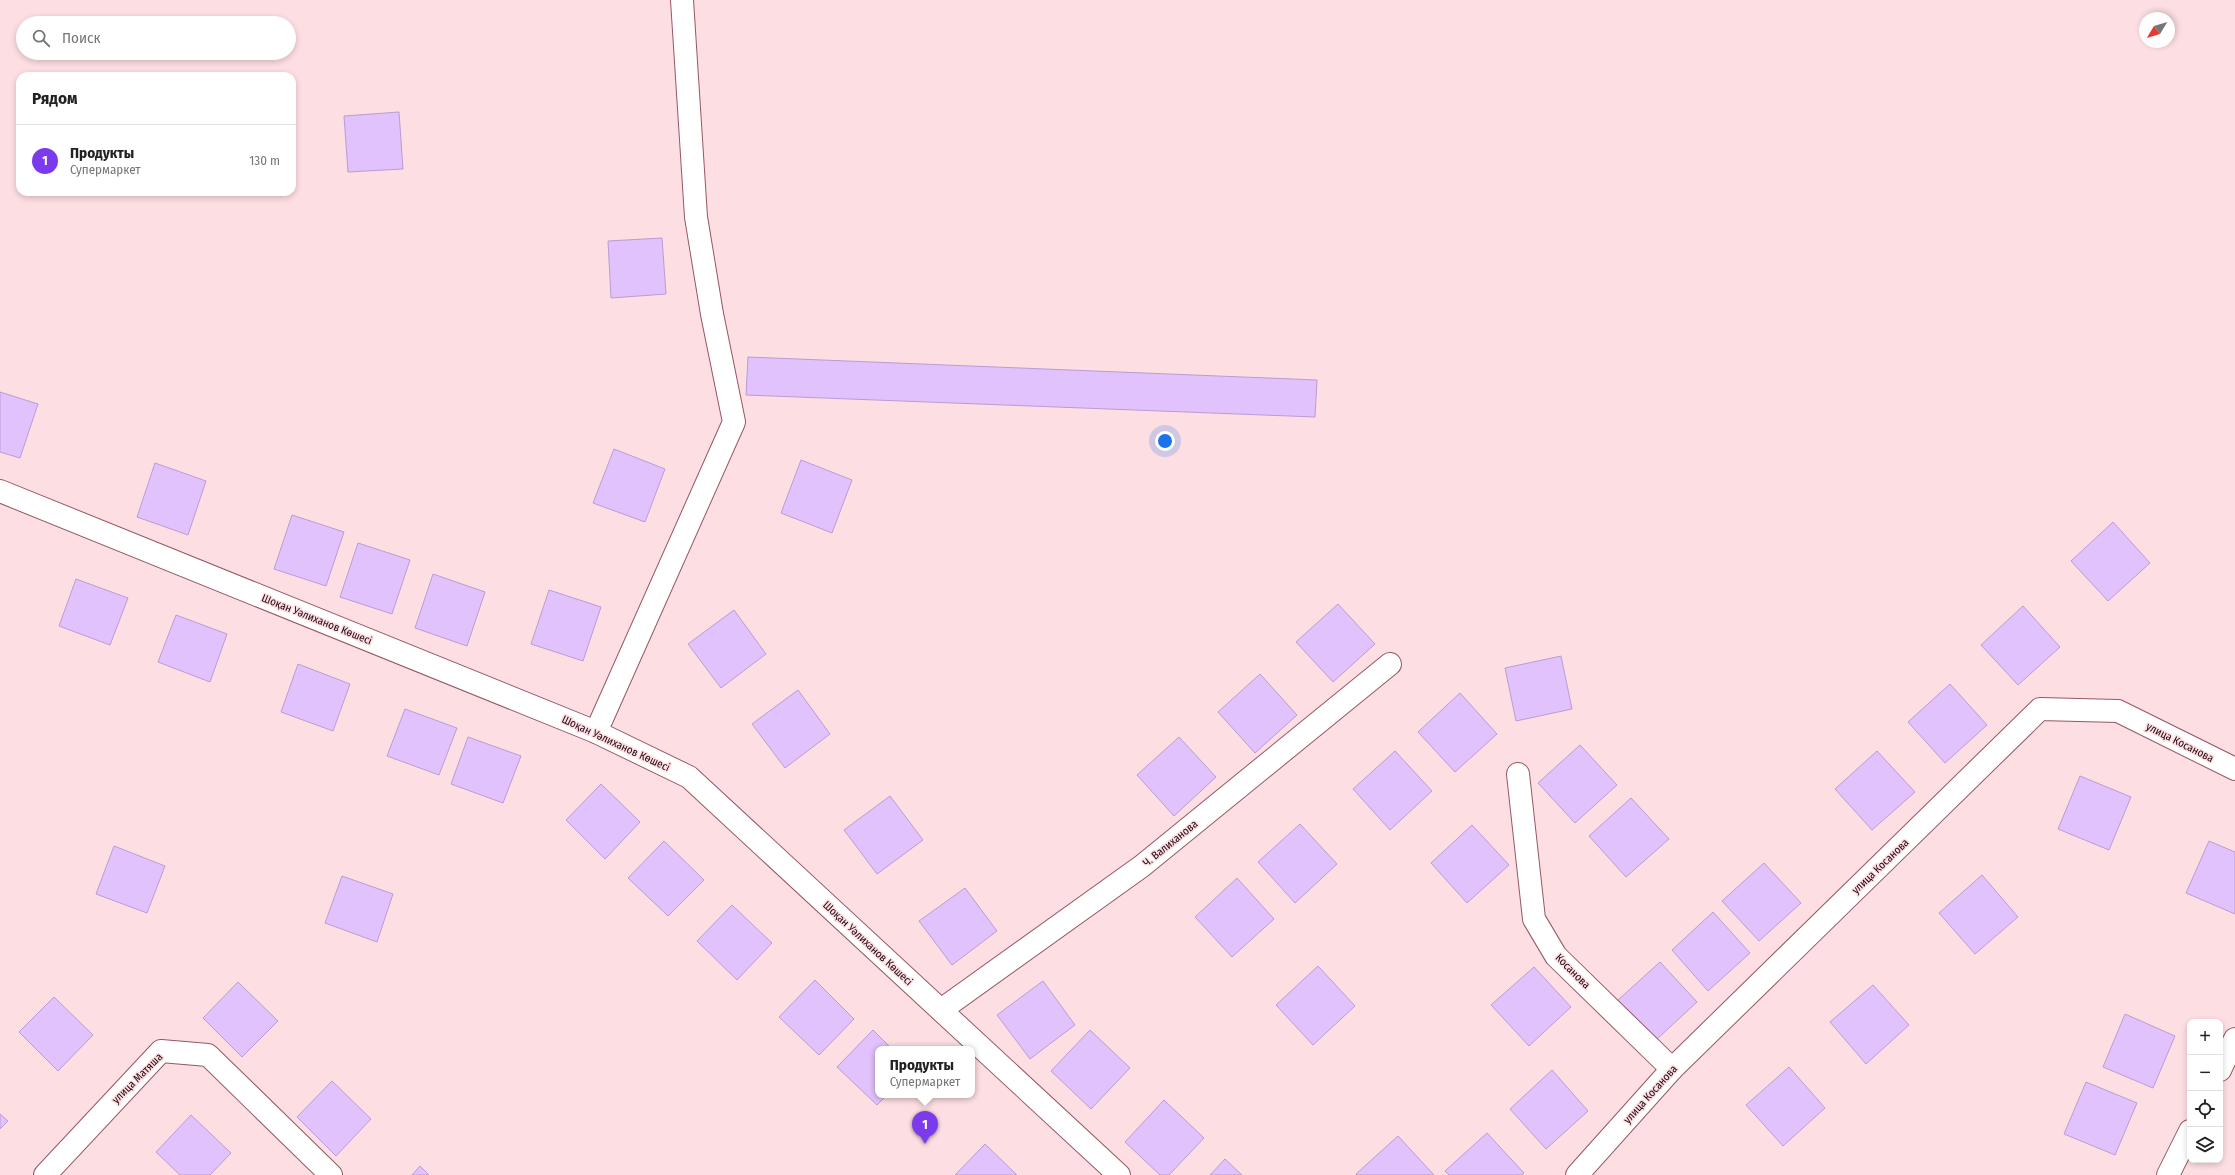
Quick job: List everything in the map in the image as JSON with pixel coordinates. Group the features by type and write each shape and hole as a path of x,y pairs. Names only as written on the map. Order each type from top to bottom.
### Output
{"street":[{"path":"596,732 734,422 712,314 696,217 682,0"},
{"name":"Шоқан Уәлиханов Көшесі","path":"0,491 596,732 689,777 1119,1175"},
{"name":"Ч. Валиханова","path":"941,1010 1142,866 1390,664"},
{"name":"улица Косанова","path":"1577,1175 1672,1068 2040,709 2118,711 2235,769"},
{"name":"Косанова","path":"1518,774 1534,919 1556,956 1672,1068"},
{"path":"2223,1064 2235,1039"},
{"name":"улица Матяша","path":"45,1175 161,1051 208,1055 331,1175"},
{"path":"2168,1175 2187,1137"}],"building":[{"path":"399,112 403,169 348,172 344,116"},
{"path":"662,238 666,294 611,298 608,241"},
{"path":"748,357 1317,380 1315,417 746,395"},
{"path":"0,392 38,404 20,458 0,452"},
{"path":"614,449 665,469 645,522 593,503"},
{"path":"801,460 852,480 832,533 781,513"},
{"path":"155,463 206,481 188,535 137,517"},
{"path":"292,515 344,532 326,586 274,569"},
{"path":"2113,522 2150,563 2108,601 2071,561"},
{"path":"358,543 410,560 392,614 340,597"},
{"path":"433,574 485,592 467,646 415,628"},
{"path":"76,579 128,598 110,645 59,626"},
{"path":"549,590 601,607 583,661 531,644"},
{"path":"1338,604 1375,644 1333,682 1296,642"},
{"path":"2023,606 2060,647 2018,685 1981,645"},
{"path":"734,610 766,654 721,688 688,644"},
{"path":"176,615 227,634 210,682 158,662"},
{"path":"1561,656 1572,709 1516,721 1505,668"},
{"path":"298,664 350,684 333,731 281,712"},
{"path":"1260,674 1297,715 1255,753 1218,712"},
{"path":"1950,684 1987,725 1945,763 1908,722"},
{"path":"798,690 830,734 785,768 752,724"},
{"path":"1460,693 1497,734 1455,772 1418,732"},
{"path":"405,709 457,728 439,775 387,756"},
{"path":"468,737 521,756 503,803 451,784"},
{"path":"1179,737 1216,777 1174,816 1137,775"},
{"path":"1580,745 1617,785 1575,823 1538,783"},
{"path":"1395,751 1432,791 1390,830 1353,789"},
{"path":"1877,751 1915,792 1872,830 1835,789"},
{"path":"2080,776 2131,797 2109,850 2058,829"},
{"path":"601,784 640,822 605,859 566,820"},
{"path":"890,796 923,840 877,874 844,830"},
{"path":"1631,798 1669,839 1626,877 1589,836"},
{"path":"1300,824 1337,864 1295,903 1258,862"},
{"path":"1472,825 1509,865 1467,903 1431,863"},
{"path":"664,841 704,880 668,916 628,878"},
{"path":"2209,841 2235,852 2235,914 2186,893"},
{"path":"114,846 165,866 147,913 96,894"},
{"path":"1764,863 1801,903 1759,941 1722,901"},
{"path":"1982,875 2018,917 1975,954 1939,913"},
{"path":"342,876 393,894 377,942 325,923"},
{"path":"1237,878 1274,919 1232,957 1195,917"},
{"path":"965,888 997,931 952,965 919,921"},
{"path":"732,905 772,943 737,980 697,941"},
{"path":"1713,912 1750,953 1708,991 1672,950"},
{"path":"1660,962 1697,1002 1655,1041 1618,1000"},
{"path":"1318,966 1355,1006 1313,1045 1276,1005"},
{"path":"1534,967 1571,1007 1529,1046 1491,1005"},
{"path":"815,980 854,1019 819,1055 779,1017"},
{"path":"1043,981 1075,1025 1030,1059 997,1015"},
{"path":"238,982 278,1021 242,1057 203,1018"},
{"path":"1873,985 1909,1025 1866,1064 1830,1022"},
{"path":"54,997 93,1035 58,1071 19,1032"},
{"path":"2125,1014 2175,1036 2153,1088 2103,1067"},
{"path":"873,1030 889,1046 875,1046 875,1098 884,1098 877,1105 837,1067"},
{"path":"1090,1030 1130,1068 1091,1109 1051,1071"},
{"path":"1789,1067 1825,1108 1783,1146 1746,1105"},
{"path":"1552,1070 1588,1111 1546,1149 1510,1109"},
{"path":"332,1081 371,1119 336,1156 297,1117"},
{"path":"2086,1082 2137,1103 2115,1155 2064,1134"},
{"path":"1164,1100 1204,1138 1169,1175 1160,1175 1125,1142"},
{"path":"0,1114 8,1121 0,1129"},
{"path":"191,1115 231,1153 210,1175 180,1175 156,1152"},
{"path":"1487,1133 1524,1173 1522,1175 1449,1175 1445,1171"},
{"path":"1398,1136 1434,1175 1356,1174"},
{"path":"985,1144 1017,1175 955,1175"},
{"path":"1225,1159 1242,1175 1210,1175"},
{"path":"420,1166 429,1175 412,1175"}],"place":[{"name":"Продукты","path":"925,1144"}]}
